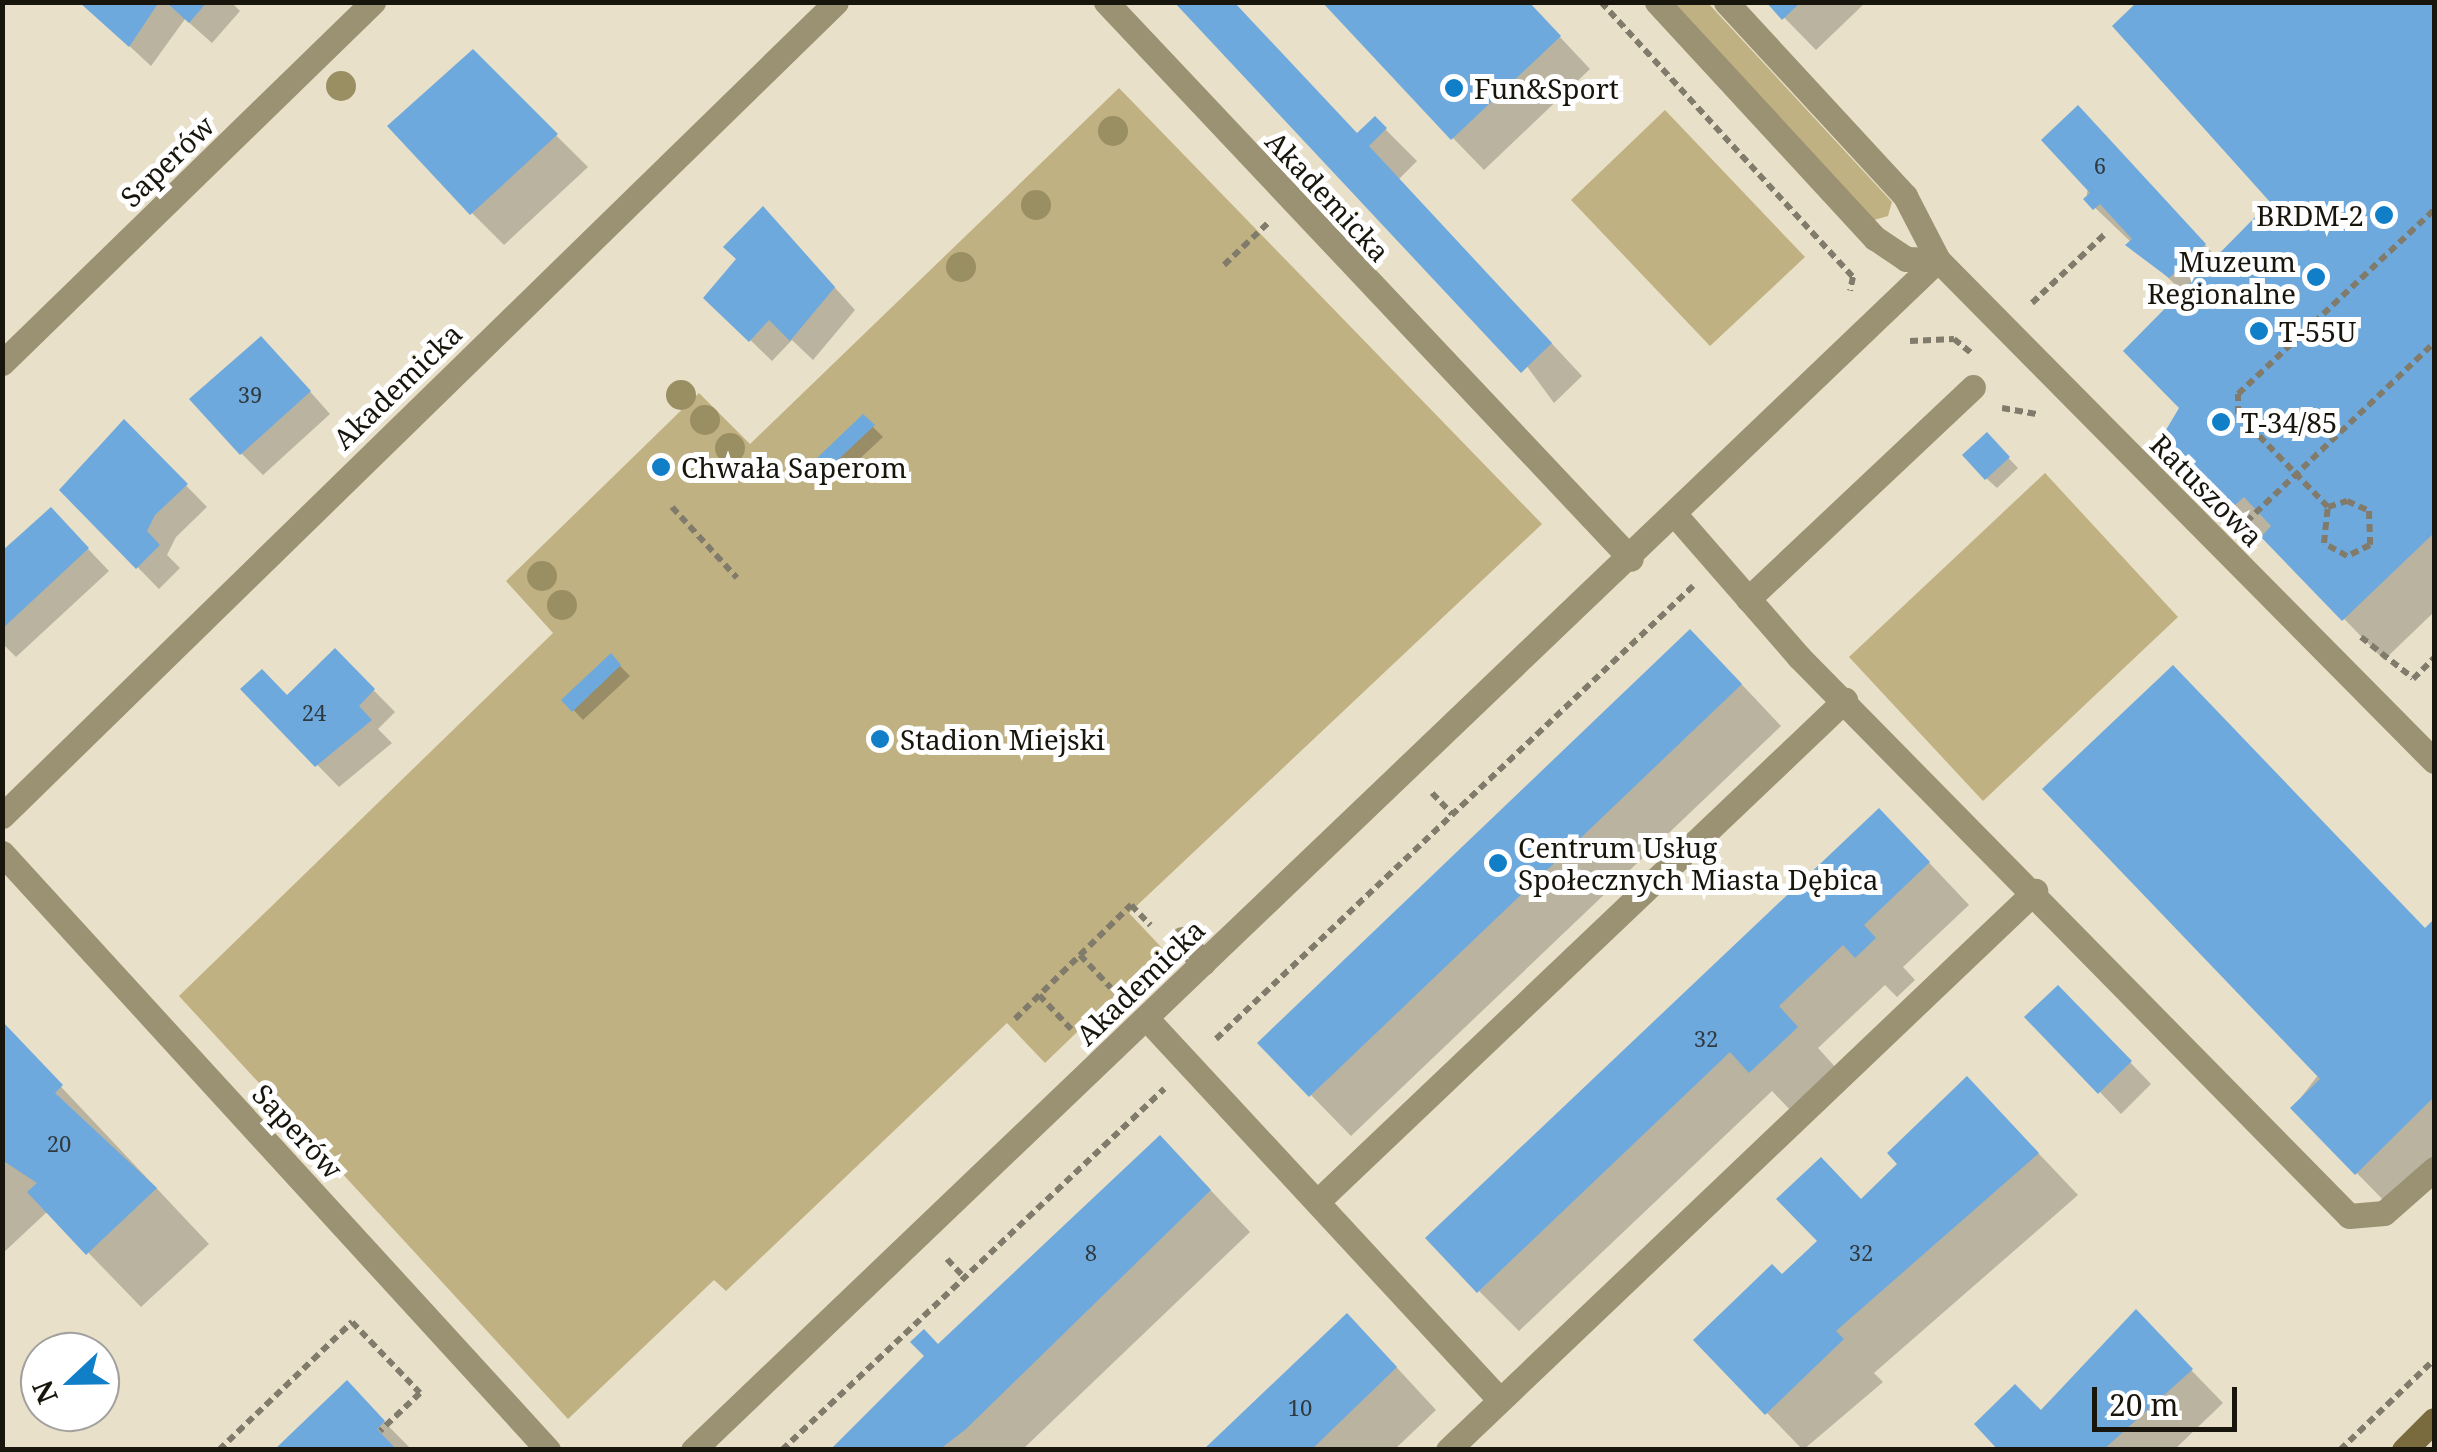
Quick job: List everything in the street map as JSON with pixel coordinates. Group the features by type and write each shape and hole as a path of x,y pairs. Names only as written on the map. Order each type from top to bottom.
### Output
{"street":[{"name":"Saperów","path":"2,363 373,2"},
{"name":"Akademicka","path":"2,816 836,2"},
{"name":"Akademicka","path":"1106,2 1631,560"},
{"path":"1657,2 1874,238 1906,258 1938,260"},
{"name":"Ratuszowa","path":"1726,2 1905,196 1938,260 2434,761"},
{"name":"Akademicka","path":"693,1450 1676,517 1938,260"},
{"path":"1748,598 1981,376"},
{"path":"1676,517 1846,700 2349,1216 2384,1212 2434,1169"},
{"path":"1320,1200 1846,700"},
{"name":"Saperów","path":"2,853 548,1450"},
{"path":"1448,1450 2035,891"},
{"path":"1182,939 1203,962"},
{"path":"1147,1018 1320,1200 1500,1400"},
{"path":"2404,1450 2434,1420"}],"path":[{"path":"1601,2 1853,277 1846,300"},
{"path":"1224,265 1291,201"},
{"path":"2328,508 2238,414 2238,394 2434,210"},
{"path":"2031,304 2104,235"},
{"path":"1898,347 1923,334 1954,339 1981,376"},
{"path":"2241,527 2434,343"},
{"path":"2346,501 2369,511 2370,545 2333,553 2319,529 2328,508 2346,501"},
{"path":"672,507 737,578"},
{"path":"782,1450 1687,589 1723,570"},
{"path":"1014,1019 1132,905 1159,934 1182,939"},
{"path":"1080,955 1111,988"},
{"path":"1040,994 1070,1028"},
{"path":"220,1449 352,1322 420,1393 380,1432"},
{"path":"2340,1450 2434,1360"}],"shaded area":[{"path":"1672,3 1708,3 1892,202 1888,216 1874,220"},
{"name":"Stadion Miejski","path":"1119,88 1542,524 1129,913 1163,949 1045,1063 1007,1023 726,1291 714,1280 568,1419 179,996 553,633 506,581 699,393 750,444"},
{"path":"1665,110 1805,257 1710,346 1571,200"},
{"path":"2045,473 2178,617 1983,801 1849,657"}],"building":[{"path":"79,2 159,2 129,47"},
{"path":"166,2 207,2 189,23"},
{"path":"1174,2 1234,2 1357,133 1375,116 1387,128 1369,146 1552,343 1521,373"},
{"name":"Fun&Sport","path":"1322,2 1529,2 1561,36 1451,140"},
{"path":"1766,2 1801,2 1782,20"},
{"name":"Muzeum Regionalne","path":"2137,2 2434,2 2434,533 2342,621 2261,537 2271,526 2244,497 2234,506 2163,435 2179,408 2123,351 2270,202 2112,26"},
{"path":"473,49 558,134 470,215 387,126"},
{"path":"2078,105 2206,244 2169,278 2125,245 2132,239 2100,204 2093,210 2083,199 2090,193 2041,140"},
{"path":"763,206 835,287 790,341 769,320 749,342 703,298 736,259 723,247"},
{"path":"261,336 311,391 240,455 189,399"},
{"path":"863,414 875,425 827,470 817,458"},
{"path":"124,419 188,484 155,515 147,531 160,545 136,569 59,490"},
{"path":"1987,432 2010,457 1985,480 1962,455"},
{"path":"51,507 89,548 2,629 2,551"},
{"name":"Centrum Usług Społecznych Miasta Dębica","path":"1690,629 1742,684 1309,1097 1257,1043"},
{"path":"335,648 375,689 359,706 372,720 315,767 240,689 262,669 287,695"},
{"path":"611,653 621,665 572,712 561,700"},
{"path":"2173,665 2425,928 2434,919 2434,1097 2355,1175 2290,1108 2320,1079 2042,789"},
{"path":"1879,808 1930,862 1864,925 1876,938 1855,958 1843,945 1779,1006 1798,1027 1749,1073 1730,1052 1477,1293 1425,1238"},
{"path":"2058,985 2132,1061 2098,1094 2024,1017"},
{"path":"2,1021 63,1085 55,1093 157,1188 86,1255 27,1192 37,1183 2,1160"},
{"path":"1967,1076 2039,1153 1836,1331 1844,1339 1765,1415 1693,1340 1772,1264 1782,1274 1817,1241 1776,1199 1821,1157 1861,1199 1897,1164 1887,1153"},
{"path":"1160,1135 1211,1190 966,1429 939,1450 830,1450 924,1356 910,1342 924,1329 938,1344"},
{"path":"2136,1309 2193,1369 2103,1450 1998,1450 1974,1424 2015,1384 2041,1410"},
{"path":"1347,1313 1397,1367 1311,1450 1203,1450"},
{"path":"347,1380 385,1421 377,1429 397,1450 274,1450"}],"place":[{"name":"Fun&Sport","path":"1454,88"},
{"name":"BRDM-2","path":"2384,215"},
{"name":"Muzeum Regionalne","path":"2316,277"},
{"name":"T-55U","path":"2259,331"},
{"name":"T-34/85","path":"2221,422"},
{"name":"Chwała Saperom","path":"661,467"},
{"name":"Stadion Miejski","path":"880,739"},
{"name":"Centrum Usług Społecznych Miasta Dębica","path":"1498,863"}]}
